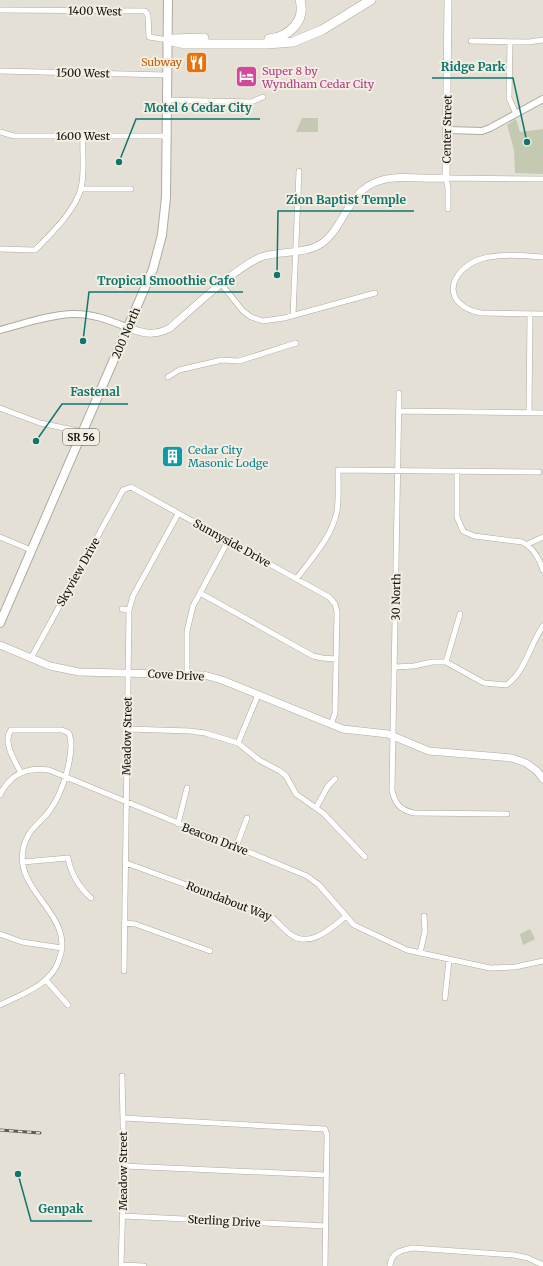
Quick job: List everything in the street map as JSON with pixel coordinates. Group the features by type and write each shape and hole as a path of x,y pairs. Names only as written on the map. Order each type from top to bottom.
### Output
{"highway":[{"path":"168,40 184,38 277,38 288,33 297,24 301,11 300,0"},
{"path":"168,40 184,44 267,44 293,42 313,35 371,0"}],"main road":[{"name":"200 North","path":"0,623 129,328 153,269 162,235 165,205 168,0"},
{"name":"Center Street","path":"446,178 448,0"},
{"path":"129,328 148,334 162,332 170,328 246,265 259,258 272,254 316,247 332,232 352,200 367,186 392,178 446,178"},
{"name":"Cove Drive","path":"0,645 62,670 78,672 204,675 222,680 331,725 354,731 380,733 393,736 429,751 512,758 526,763 537,771 543,779"}],"street":[{"name":"1400 West","path":"0,10 145,11 148,15 149,37 168,40"},
{"path":"471,41 529,42 543,40"},
{"path":"510,42 509,98 516,114"},
{"name":"1500 West","path":"0,71 167,75"},
{"path":"167,100 251,102 263,97"},
{"path":"447,130 482,131 543,99"},
{"name":"1600 West","path":"0,132 14,136 166,136"},
{"path":"0,249 35,250 55,229 73,205 81,189 83,136"},
{"path":"293,316 299,171"},
{"path":"446,178 543,179"},
{"name":"Center Street","path":"446,178 448,188 448,209"},
{"path":"81,189 131,189"},
{"path":"543,256 492,257 473,263 459,273 454,290 454,297 457,303 471,311 481,313 543,314"},
{"path":"222,285 238,306 251,317 272,321 375,293"},
{"path":"0,330 55,316 73,314 102,318 129,328"},
{"path":"529,413 530,314"},
{"path":"168,377 180,370 222,360 239,361 296,343"},
{"name":"30 North","path":"398,393 392,790 394,800 399,807 414,813 507,814"},
{"path":"0,408 40,423 83,432"},
{"path":"398,411 543,413"},
{"path":"296,578 322,545 334,522 338,502 338,470 539,472"},
{"path":"458,472 457,517 463,531 474,536 514,540 528,544 543,570"},
{"name":"Sunnyside Drive","path":"126,488 130,487 329,597 335,604 337,612 336,659"},
{"name":"Skyview Drive","path":"31,658 123,490 126,488"},
{"name":"Meadow Street","path":"124,971 129,610 133,596 178,514"},
{"path":"0,537 31,550"},
{"path":"528,544 543,537"},
{"path":"187,674 187,631 193,606 228,541"},
{"path":"200,594 313,656 336,659 335,712 331,725"},
{"path":"122,609 129,610"},
{"path":"446,662 460,614"},
{"path":"395,667 414,666 432,662 446,662 484,683 500,686 506,685 517,675 536,635 543,626"},
{"path":"238,743 258,695"},
{"path":"128,729 190,731 205,733 238,743 259,760 280,771 286,776 296,794 316,808 365,857"},
{"path":"0,1004 32,989 46,980 53,972 59,960 62,948 58,925 28,880 23,862 22,851 30,830 51,808 65,776 70,760 71,739 69,733 62,730 11,730 7,741 20,773"},
{"name":"Beacon Drive","path":"0,795 7,783 20,773 30,769 40,769 65,776 178,824 307,876 319,885 345,917 354,925 365,932 398,946 449,960 497,968 515,967 543,961"},
{"path":"316,808 328,786 335,779"},
{"path":"178,824 187,788"},
{"path":"236,847 247,818"},
{"path":"23,862 68,858 70,868 76,881 91,898"},
{"name":"Roundabout Way","path":"126,863 269,915 277,920 288,933 301,940 316,938 345,917"},
{"path":"420,953 425,931 424,916"},
{"path":"125,923 135,924 210,951"},
{"path":"0,934 22,942 62,948"},
{"path":"445,998 449,960"},
{"path":"46,980 68,1005"},
{"name":"Meadow Street","path":"121,1265 124,1166 122,1076"},
{"path":"123,1118 325,1129 327,1135 325,1266"},
{"path":"124,1166 326,1175"},
{"name":"Sterling Drive","path":"123,1216 326,1226"},
{"path":"390,1266 394,1254 402,1250 413,1248 514,1255 528,1258 543,1265"},
{"path":"121,1265 144,1266"}],"green space":[{"path":"302,118 318,118 318,132 296,132"},
{"path":"516,119 520,132 543,129 543,174 515,173 514,150 507,125"},
{"path":"530,929 535,939 523,945 520,934"}],"railway":[{"path":"0,1130 40,1133"}],"place":[{"name":"Subway","path":"197,62"},
{"name":"Super 8 by Wyndham Cedar City","path":"247,77"},
{"name":"Ridge Park","path":"527,142"},
{"name":"Motel 6 Cedar City","path":"119,162"},
{"name":"Zion Baptist Temple","path":"277,275"},
{"name":"Tropical Smoothie Cafe","path":"83,341"},
{"name":"Fastenal","path":"36,441"},
{"name":"Cedar City Masonic Lodge","path":"173,456"},
{"name":"Genpak","path":"18,1174"}]}
